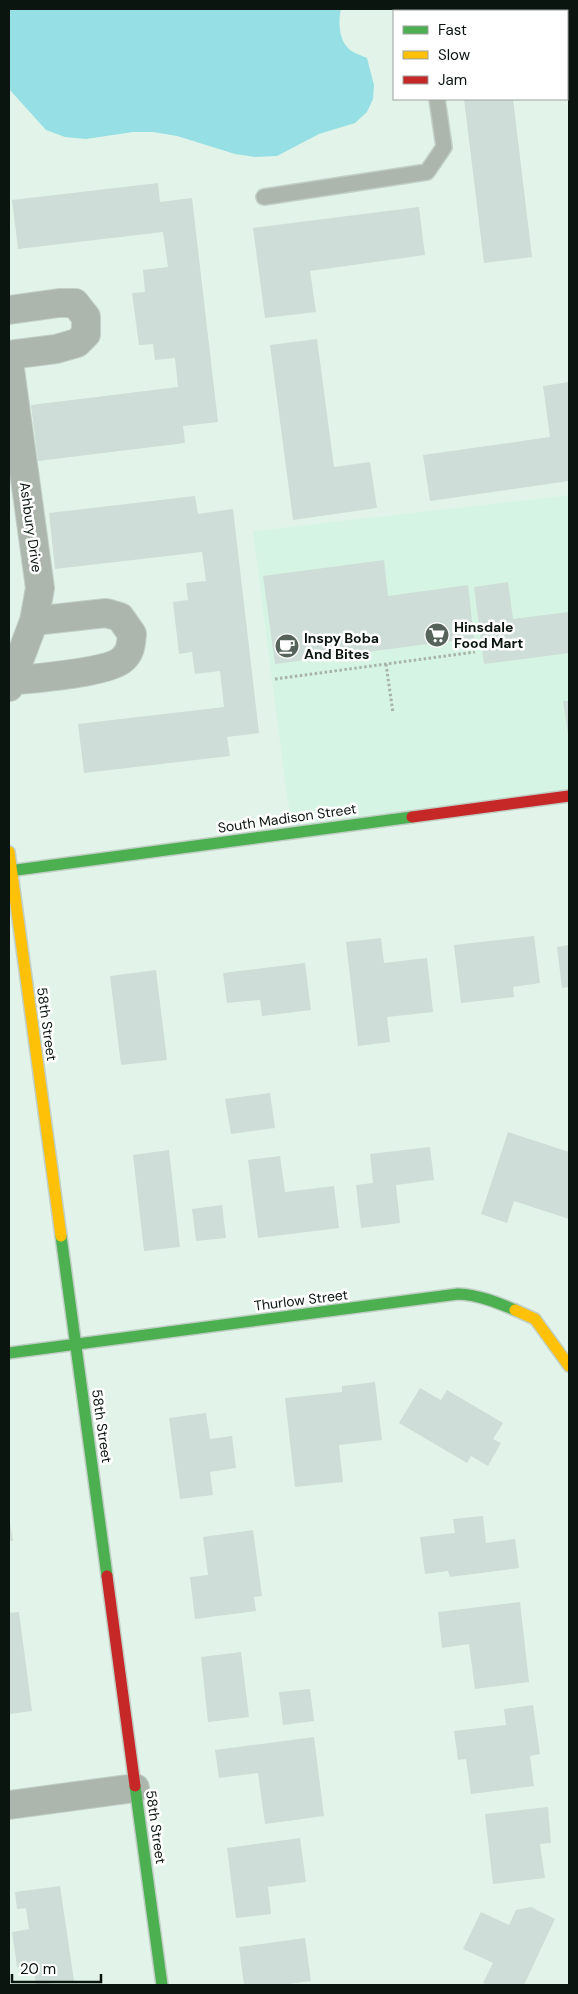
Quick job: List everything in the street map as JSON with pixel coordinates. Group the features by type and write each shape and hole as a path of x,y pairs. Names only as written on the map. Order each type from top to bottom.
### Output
{"street":[{"path":"9,310 59,303 75,303 86,317 86,334 78,343 56,349 9,355"},
{"name":"Ashbury Drive","path":"9,362 17,488 40,588 34,621 10,684"},
{"path":"10,684 100,669 123,660 130,649 132,634 120,617 106,613 34,621"},
{"name":"South Madison Street","path":"10,870 569,796"},
{"path":"9,852 10,870"},
{"name":"58th Street","path":"10,870 162,1985"},
{"name":"Thurlow Street","path":"9,1353 458,1294 474,1295 492,1300 535,1319 569,1366"},
{"path":"9,1805 135,1788"}],"lane":[{"path":"264,197 427,172 444,147 437,100"}],"path":[{"path":"275,679 475,652"},
{"path":"386,664 393,713"}],"shaded area":[{"path":"569,495 569,800 294,839 253,531"}],"water":[{"path":"9,9 341,9 341,35 350,50 367,58 374,85 373,99 367,112 355,123 319,134 277,156 255,157 235,154 177,136 153,132 133,132 86,139 65,137 46,130 9,89"}],"building":[{"path":"464,100 513,100 532,257 484,263"},
{"path":"158,183 160,202 192,198 218,422 183,426 185,443 38,461 31,405 178,387 175,358 155,360 153,344 139,345 132,293 145,292 143,270 168,267 163,232 18,249 12,200"},
{"path":"419,207 425,255 310,271 316,312 265,318 253,228"},
{"path":"317,339 334,467 370,462 377,508 293,520 270,345"},
{"path":"569,382 569,481 430,501 423,455 550,437 543,386"},
{"path":"195,496 198,514 233,509 259,733 227,737 230,756 84,773 78,724 224,707 220,671 195,674 192,652 179,654 173,602 188,600 186,583 206,581 202,552 55,569 49,513"},
{"path":"384,560 388,596 468,585 474,638 275,664 263,576"},
{"path":"508,582 513,619 569,612 569,653 484,664 474,587"},
{"path":"563,701 569,701 569,734 568,734"},
{"path":"534,936 540,983 513,987 514,997 461,1003 454,945"},
{"path":"381,938 384,963 427,958 433,1012 387,1017 390,1042 358,1046 346,942"},
{"path":"569,945 569,987 562,988 557,947"},
{"path":"305,963 311,1010 262,1016 260,1000 227,1003 223,973"},
{"path":"156,970 167,1060 121,1065 110,976"},
{"path":"270,1093 275,1128 231,1134 225,1099"},
{"path":"508,1132 569,1152 569,1219 514,1201 507,1223 481,1214"},
{"path":"430,1147 434,1180 396,1185 400,1223 361,1228 356,1185 373,1183 370,1154"},
{"path":"169,1150 180,1247 144,1251 133,1155"},
{"path":"280,1156 285,1192 334,1186 339,1228 258,1238 248,1160"},
{"path":"222,1205 226,1238 196,1241 192,1209"},
{"path":"375,1382 382,1440 339,1445 343,1482 295,1487 285,1398 342,1392 342,1386"},
{"path":"420,1388 441,1400 447,1390 503,1423 493,1439 501,1443 488,1466 471,1456 467,1463 399,1423"},
{"path":"206,1413 210,1439 232,1436 236,1468 210,1472 213,1495 180,1499 169,1418"},
{"path":"483,1516 486,1543 515,1539 519,1568 450,1577 448,1571 425,1574 420,1537 455,1533 453,1519"},
{"path":"9,1517 13,1541 9,1541"},
{"path":"253,1530 262,1596 254,1597 256,1611 195,1619 190,1577 208,1575 203,1537"},
{"path":"520,1602 529,1682 475,1689 469,1644 442,1648 438,1612"},
{"path":"19,1612 32,1711 9,1714 9,1613"},
{"path":"241,1652 249,1717 208,1722 201,1657"},
{"path":"310,1689 314,1721 283,1725 279,1692"},
{"path":"533,1705 540,1754 530,1756 534,1786 471,1794 466,1759 458,1760 454,1731 506,1725 504,1709"},
{"path":"314,1737 324,1816 265,1824 258,1773 219,1778 215,1750"},
{"path":"548,1807 551,1843 540,1844 545,1878 493,1884 485,1814"},
{"path":"300,1838 306,1882 268,1887 271,1914 236,1918 227,1848"},
{"path":"60,1886 74,1981 36,1985 33,1965 17,1967 12,1932 29,1929 26,1908 17,1909 15,1892"},
{"path":"531,1907 555,1919 524,1985 488,1985 483,1983 493,1963 463,1949 481,1912 509,1925 516,1910"},
{"path":"305,1938 311,1981 281,1985 244,1985 239,1947"}],"traffic: fast":[{"path":"9,871 412,817"},
{"path":"61,1236 107,1576"},
{"path":"9,1353 458,1294 480,1297 515,1310"},
{"path":"135,1786 162,1985"}],"traffic: slow":[{"path":"9,852 61,1236"},
{"path":"515,1310 535,1319 569,1366"}],"traffic: jam":[{"path":"412,817 569,796"},
{"path":"107,1576 135,1786"}],"place":[{"name":"Hinsdale Food Mart","path":"437,635"},
{"name":"Inspy Boba And Bites","path":"287,646"}]}
